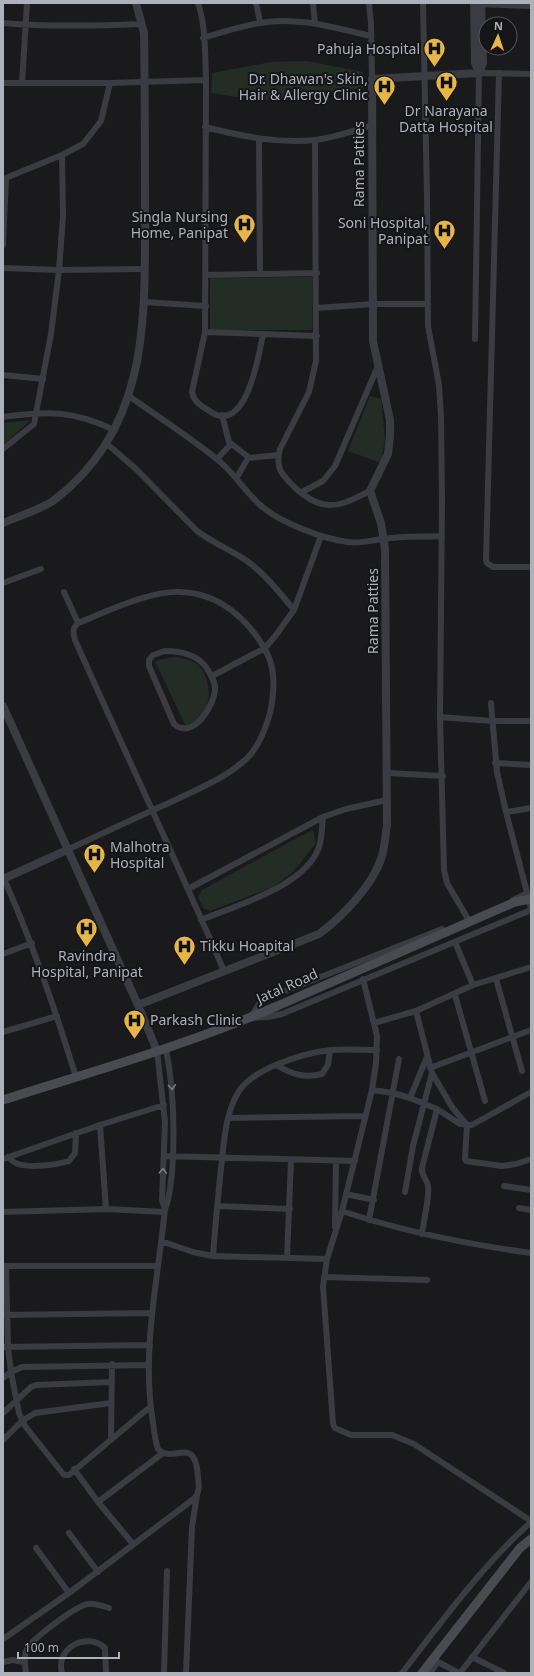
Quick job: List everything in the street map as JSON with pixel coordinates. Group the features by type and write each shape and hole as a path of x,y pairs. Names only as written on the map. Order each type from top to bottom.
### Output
{"main road":[{"name":"Jatal Road","path":"3,1100 161,1050 250,1018 529,896"},
{"path":"422,1673 520,1548 531,1539"}],"street":[{"path":"22,83 27,3"},
{"path":"3,523 52,502 78,479 106,443 114,430 129,396 139,354 144,302 145,269 144,33 136,3"},
{"path":"198,3 203,38 206,80 206,306 205,332 192,392 193,398 214,414 222,415 229,414 243,402 254,375 264,334"},
{"path":"256,3 260,22"},
{"path":"313,3 315,23"},
{"path":"369,3 372,79 479,73 531,74"},
{"path":"423,3 427,304 428,326 441,399 442,536 440,717 443,776 444,877 468,919"},
{"path":"474,339 479,73 475,63 477,4 531,6"},
{"path":"203,38 260,22 280,21 315,23 371,36"},
{"path":"3,23 25,25 92,26 141,24"},
{"path":"499,73 486,560 487,563 493,567 531,567"},
{"name":"Rama Patties","path":"138,1005 319,934 342,914 355,900 372,876 381,859 387,825 384,538 381,523 370,492 388,454 390,420 374,341 372,79"},
{"path":"3,83 110,83 206,80"},
{"path":"3,245 4,178 62,155 83,144 101,121 110,83"},
{"path":"205,127 259,139 315,140 343,134 372,125"},
{"path":"259,139 260,274"},
{"path":"315,140 317,273 316,361 312,382 308,392 278,455 282,472 312,500 328,505 338,505 370,492"},
{"path":"3,449 34,424 51,334 59,270 63,217 62,155"},
{"path":"3,268 59,270 145,269"},
{"path":"206,275 317,273"},
{"path":"144,302 206,306"},
{"path":"317,308 374,304 427,304"},
{"path":"205,332 317,336"},
{"path":"302,492 323,481 335,466 378,366"},
{"path":"3,375 43,379"},
{"path":"129,396 217,459 237,477 255,500 265,509 288,522 321,536 358,543 384,538 442,536"},
{"path":"3,416 36,413 74,415 95,421 114,430"},
{"path":"222,415 228,439 231,444 248,458"},
{"path":"106,443 136,469 197,531 209,540 254,566 294,610"},
{"path":"217,459 231,444"},
{"path":"248,458 278,455"},
{"path":"237,477 248,458"},
{"path":"212,676 265,648 294,610 321,536"},
{"path":"3,583 41,569"},
{"path":"64,592 78,623"},
{"path":"76,1077 32,943 4,879 152,811 223,776 241,764 252,752 262,737 272,705 273,669 269,657 265,648 254,632 239,616 226,605 213,598 199,594 180,592 163,593 128,604 78,623 74,627 73,632 75,640 152,811 202,920 224,971"},
{"path":"165,651 176,651 190,654 201,660 212,676 215,686 213,702 198,722 190,727 178,727 174,724 149,666 149,660 153,655 165,651"},
{"path":"250,1018 260,1018 282,1014 531,909 495,763 491,703"},
{"path":"3,706 138,1005 161,1050 172,1087 173,1157 170,1196 164,1211"},
{"path":"440,717 492,721 531,721"},
{"path":"495,763 531,765"},
{"path":"387,773 443,776"},
{"path":"188,890 323,817 346,809 386,800"},
{"path":"506,812 531,808"},
{"path":"202,920 275,890 297,876 314,857 319,847 323,817"},
{"path":"250,1018 259,1004 265,999 529,896"},
{"path":"455,942 473,985"},
{"path":"3,954 32,943"},
{"path":"374,1023 416,1011 455,995 473,985 496,979 531,966"},
{"path":"363,979 374,1023 377,1050 372,1090 355,1161 327,1260 324,1277 323,1295 333,1424 335,1428 351,1435 392,1435 414,1444 531,1521 495,1557 402,1673"},
{"path":"496,979 522,1071"},
{"path":"455,995 485,1101"},
{"path":"416,1011 431,1070 452,1107 467,1125 465,1159 469,1163 511,1165 531,1159"},
{"path":"3,1032 57,1016"},
{"path":"431,1070 531,1030"},
{"path":"161,1050 164,1105 162,1200 164,1211 152,1313 148,1376 150,1407 158,1451 163,1453 186,1452 194,1456 198,1468 199,1488 192,1527 186,1673"},
{"path":"213,1256 222,1159 228,1118 233,1102 246,1082 260,1072 300,1057 330,1050 377,1050"},
{"path":"277,1065 297,1075 306,1076 322,1074 328,1065 330,1050"},
{"path":"410,1098 427,1057"},
{"path":"369,1220 374,1200 399,1059"},
{"path":"405,1192 413,1146 431,1070"},
{"path":"372,1090 393,1093 424,1103 437,1109 460,1124 467,1125 476,1123 531,1092"},
{"path":"5,1158 145,1110 164,1105"},
{"path":"422,1234 428,1190 426,1182 422,1177 422,1168 437,1109"},
{"path":"228,1118 365,1116"},
{"path":"100,1125 106,1209"},
{"path":"5,1158 23,1165 53,1165 69,1161 75,1153 76,1133"},
{"path":"164,1156 222,1159 355,1161"},
{"path":"287,1258 290,1210 290,1160"},
{"path":"335,1236 336,1161"},
{"path":"504,1186 531,1190"},
{"path":"346,1194 374,1200"},
{"path":"217,1206 290,1210"},
{"path":"519,1208 531,1210"},
{"path":"3,1212 106,1209 164,1211"},
{"path":"342,1210 369,1220 422,1234 480,1246 531,1253"},
{"path":"161,1241 193,1252 213,1256 327,1260"},
{"path":"150,1407 67,1476 64,1475 22,1421 6,1347 5,1266 158,1266"},
{"path":"324,1277 427,1280"},
{"path":"5,1315 152,1313"},
{"path":"6,1347 150,1345"},
{"path":"3,1378 22,1367 112,1364 149,1365"},
{"path":"111,1439 112,1364"},
{"path":"3,1413 31,1387 36,1385 111,1382"},
{"path":"3,1440 22,1421 42,1411 111,1403"},
{"path":"98,1502 163,1453"},
{"path":"74,1469 98,1502 133,1544"},
{"path":"3,1638 69,1594 197,1494"},
{"path":"69,1533 98,1572"},
{"path":"36,1548 69,1594"},
{"path":"164,1673 167,1571"},
{"path":"430,1673 438,1662 459,1673 531,1582"},
{"path":"26,1673 24,1662 26,1650 29,1645 77,1608 88,1604 110,1608"},
{"path":"62,1673 60,1661 63,1655 73,1645 88,1642 106,1648 106,1673"},
{"path":"472,1657 504,1673"},
{"path":"3,1662 13,1660 24,1662"}],"shaded area":[{"path":"307,61 363,72 364,87 315,97 285,100 257,99 211,93 212,73 271,62"},
{"path":"312,277 312,330 210,330 210,278"},
{"path":"370,396 381,399 385,439 381,463 348,451"},
{"path":"31,420 3,445 3,423"},
{"path":"178,657 198,665 206,678 209,693 206,708 202,715 193,724 186,727 155,661"},
{"path":"313,830 316,843 294,871 273,887 210,911 203,908 198,897 202,890"}],"place":[{"name":"Pahuja Hospital","path":"435,68"},
{"name":"Dr Narayana Datta Hospital","path":"446,102"},
{"name":"Dr. Dhawan's Skin, Hair & Allergy Clinic","path":"384,106"},
{"name":"Singla Nursing Home, Panipat","path":"244,244"},
{"name":"Soni Hospital, Panipat","path":"444,250"},
{"name":"Malhotra Hospital","path":"95,874"},
{"name":"Ravindra Hospital, Panipat","path":"87,948"},
{"name":"Tikku Hoapital","path":"184,966"},
{"name":"Parkash Clinic","path":"134,1040"}]}
